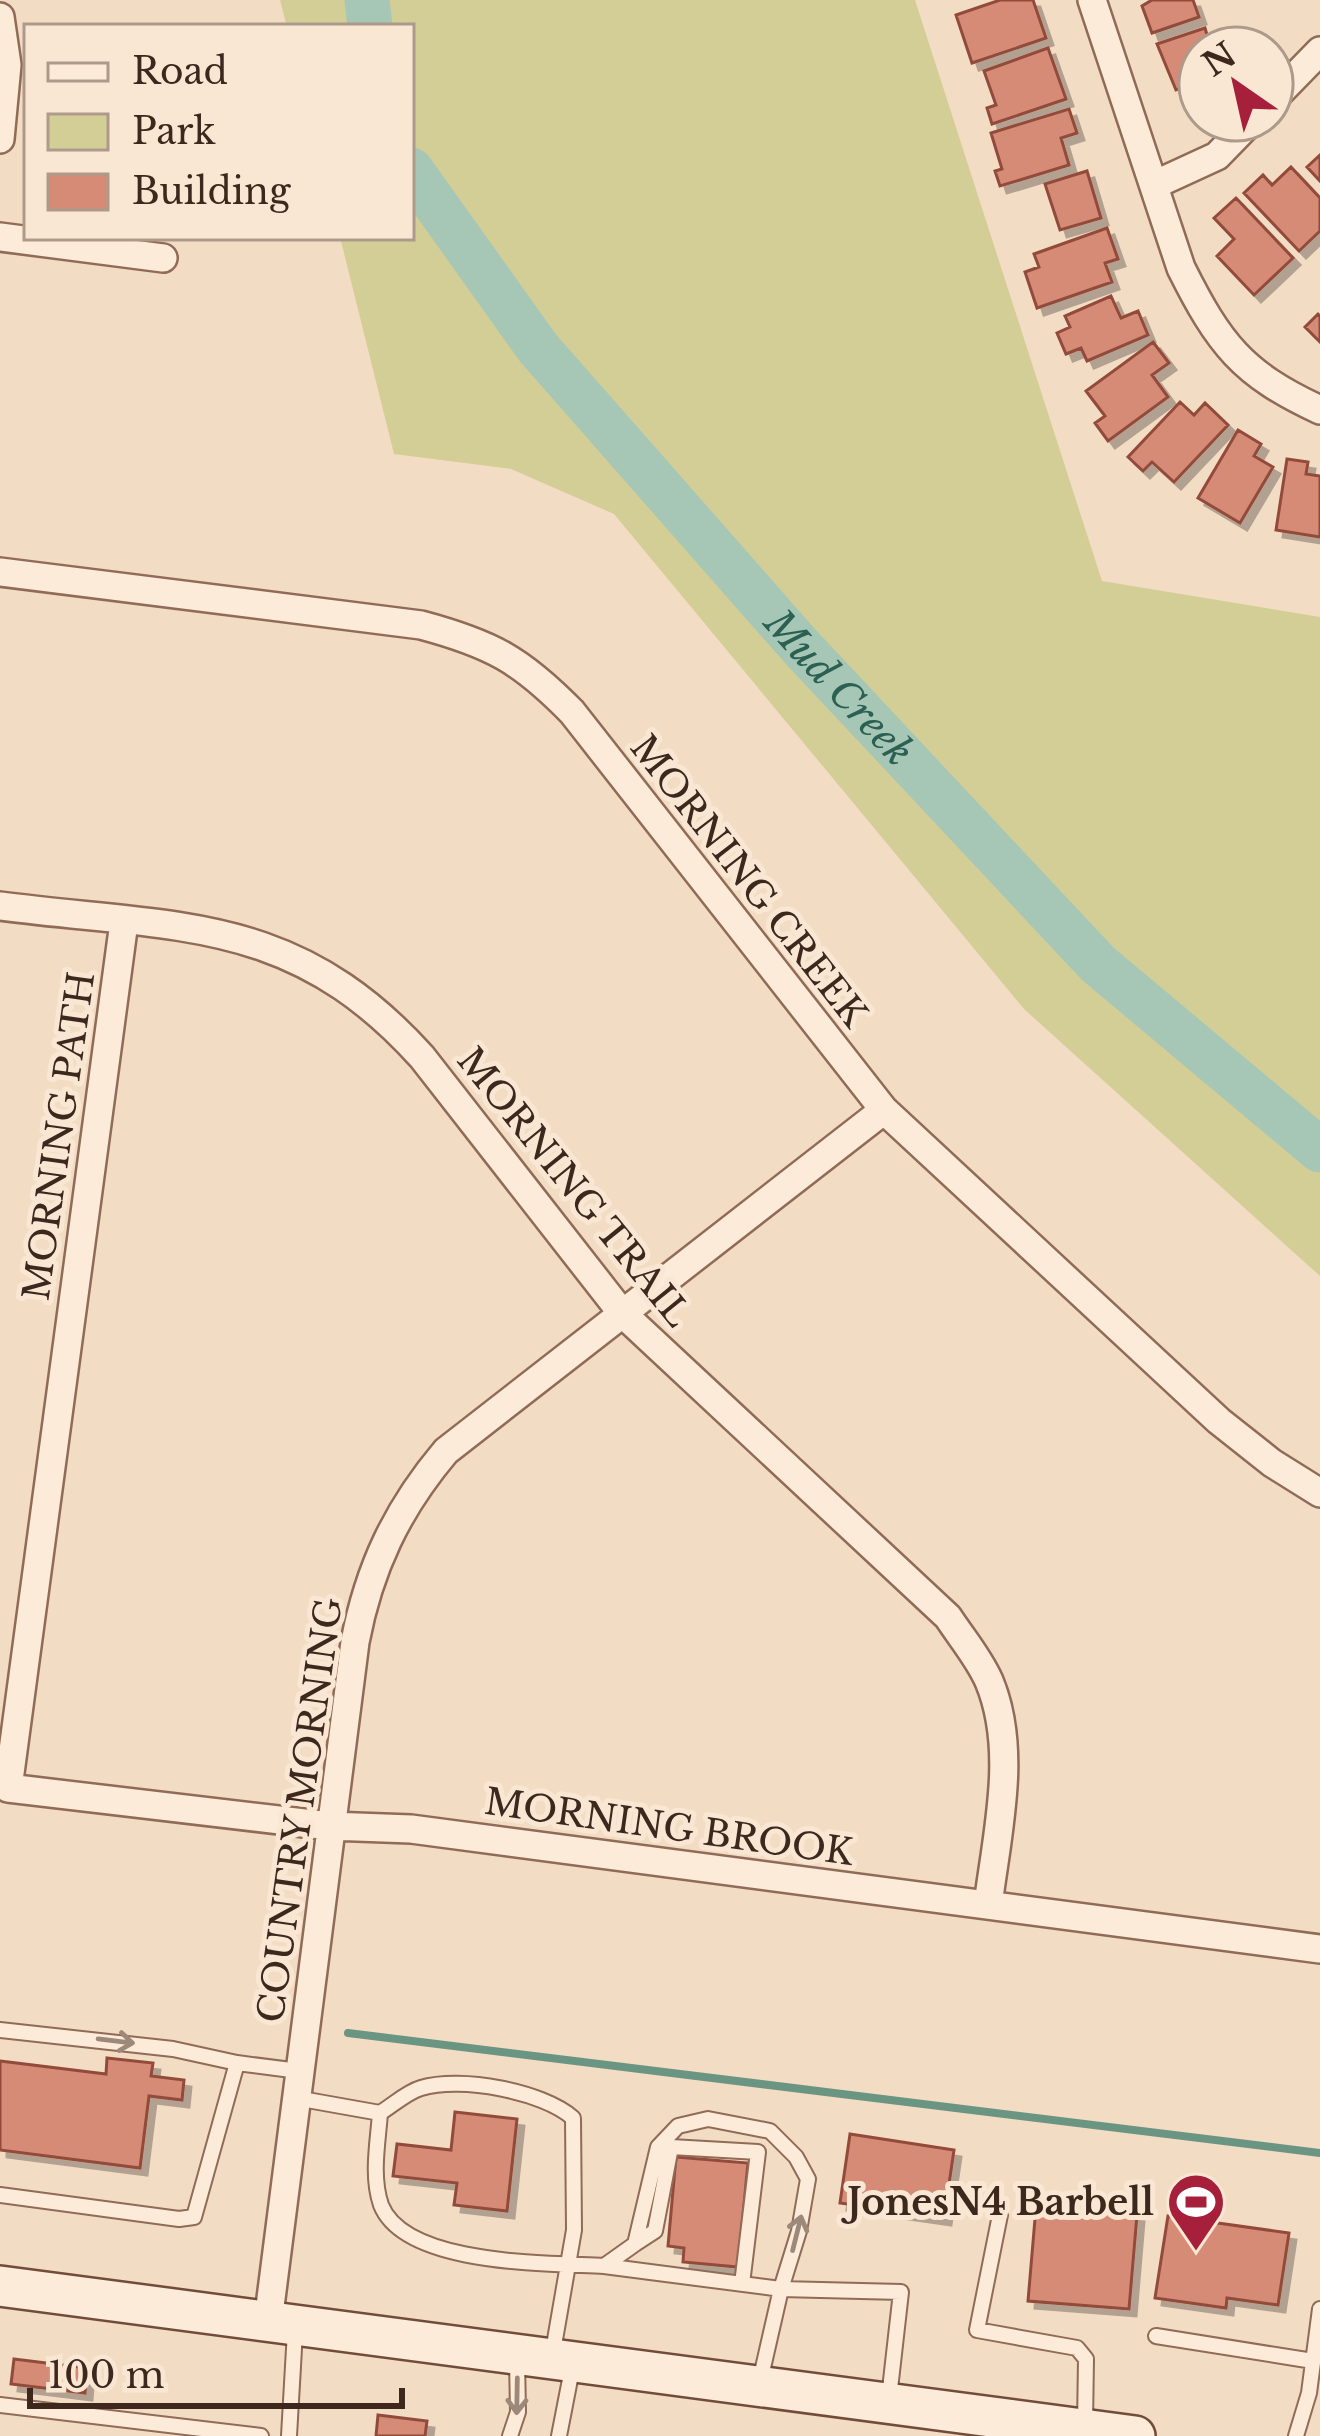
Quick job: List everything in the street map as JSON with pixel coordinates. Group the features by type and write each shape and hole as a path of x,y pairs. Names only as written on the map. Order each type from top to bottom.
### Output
{"main road":[{"path":"0,2286 759,2387 926,2419 1135,2436"}],"street":[{"path":"1092,0 1181,268 1226,346 1253,374 1320,410"},
{"path":"0,16 7,65 0,139"},
{"path":"1296,76 1320,51"},
{"path":"1154,185 1190,172 1229,144"},
{"path":"0,237 163,258"},
{"name":"MORNING CREEK","path":"0,572 421,626 477,640 519,663 572,712 884,1111 1219,1421 1320,1493"},
{"name":"MORNING TRAIL","path":"0,906 207,931 267,946 300,959 361,997 422,1058 622,1313 931,1600 987,1676 1004,1745 988,1905"},
{"name":"MORNING PATH","path":"8,1788 124,922"},
{"name":"COUNTRY MORNING","path":"282,2324 297,2085 330,1826 362,1606 385,1541 403,1508 446,1451 884,1111"},
{"name":"MORNING BROOK","path":"8,1788 330,1826 411,1829 1320,1948"}],"lane":[{"path":"0,2030 173,2049 237,2063 380,2113"},
{"path":"0,2194 179,2219 194,2217 237,2063"},
{"path":"380,2113 418,2089 456,2084 556,2103 573,2118 570,2264 547,2359 510,2436"},
{"path":"380,2113 376,2176 382,2208 404,2231 432,2247 781,2289 901,2292 926,2419"},
{"path":"635,2244 658,2147 678,2126 708,2119 770,2131 796,2156 808,2179 800,2231 781,2289 759,2387"},
{"path":"604,2266 655,2231 671,2147 758,2152 742,2284"},
{"path":"1000,2216 977,2330 1077,2348 1086,2360 1084,2429"},
{"path":"1296,2436 1310,2393 1320,2309"},
{"path":"282,2324 289,2436"},
{"path":"1156,2336 1313,2361"},
{"path":"547,2359 559,2436"},
{"path":"0,2405 261,2436"}],"green space":[{"path":"280,0 915,0 1102,581 1320,617 1320,1276 1024,1009 614,514 511,469 394,454 341,240 414,240 414,24 286,24"}],"building":[{"path":"1000,0 1033,0 1046,38 972,63 956,15"},
{"path":"1152,0 1193,0 1199,17 1152,33 1142,6"},
{"path":"1176,38 1176,90 1157,44"},
{"path":"1048,48 1066,99 992,124 987,108 996,105 984,71"},
{"path":"1069,109 1077,133 1061,138 1069,165 1000,186 995,171 1002,169 991,133"},
{"path":"1320,155 1320,181 1307,167"},
{"path":"1291,167 1320,198 1320,231 1299,251 1244,193 1263,175 1272,185"},
{"path":"1087,171 1101,218 1060,230 1045,184"},
{"path":"1236,198 1293,258 1254,295 1217,256 1234,239 1214,218"},
{"path":"1107,228 1118,259 1105,263 1112,282 1037,308 1025,272 1039,267 1034,254"},
{"path":"1111,296 1121,318 1138,311 1148,335 1087,361 1081,348 1066,354 1057,333 1070,327 1065,316"},
{"path":"1320,316 1320,342 1305,327"},
{"path":"1153,342 1169,363 1152,375 1168,397 1108,441 1095,423 1105,416 1086,391"},
{"path":"1180,402 1194,415 1205,403 1228,425 1174,482 1152,462 1143,471 1128,457"},
{"path":"1238,430 1261,444 1254,456 1273,467 1240,523 1198,498"},
{"path":"1287,459 1308,462 1306,474 1320,476 1320,537 1276,530"},
{"path":"107,2058 153,2063 151,2076 184,2080 182,2100 149,2096 140,2168 0,2150 0,2061 106,2074"},
{"path":"455,2112 517,2119 507,2211 454,2205 457,2183 393,2176 397,2144 451,2150"},
{"path":"850,2134 954,2150 944,2218 840,2203"},
{"path":"676,2157 748,2163 738,2267 683,2262 684,2248 668,2246"},
{"path":"1036,2207 1137,2215 1129,2309 1028,2301"},
{"path":"1168,2216 1289,2233 1278,2305 1227,2298 1226,2308 1155,2298"},
{"path":"14,2359 87,2368 85,2393 11,2384"},
{"path":"378,2415 427,2421 425,2436 376,2436"}],"waterway":[{"name":"Mud Creek","path":"367,0 370,24"},
{"name":"Mud Creek","path":"414,174 538,348 800,646 1098,964 1320,1150"},
{"path":"348,2033 1320,2153"}],"place":[{"name":"JonesN4 Barbell","path":"1196,2253"}]}
